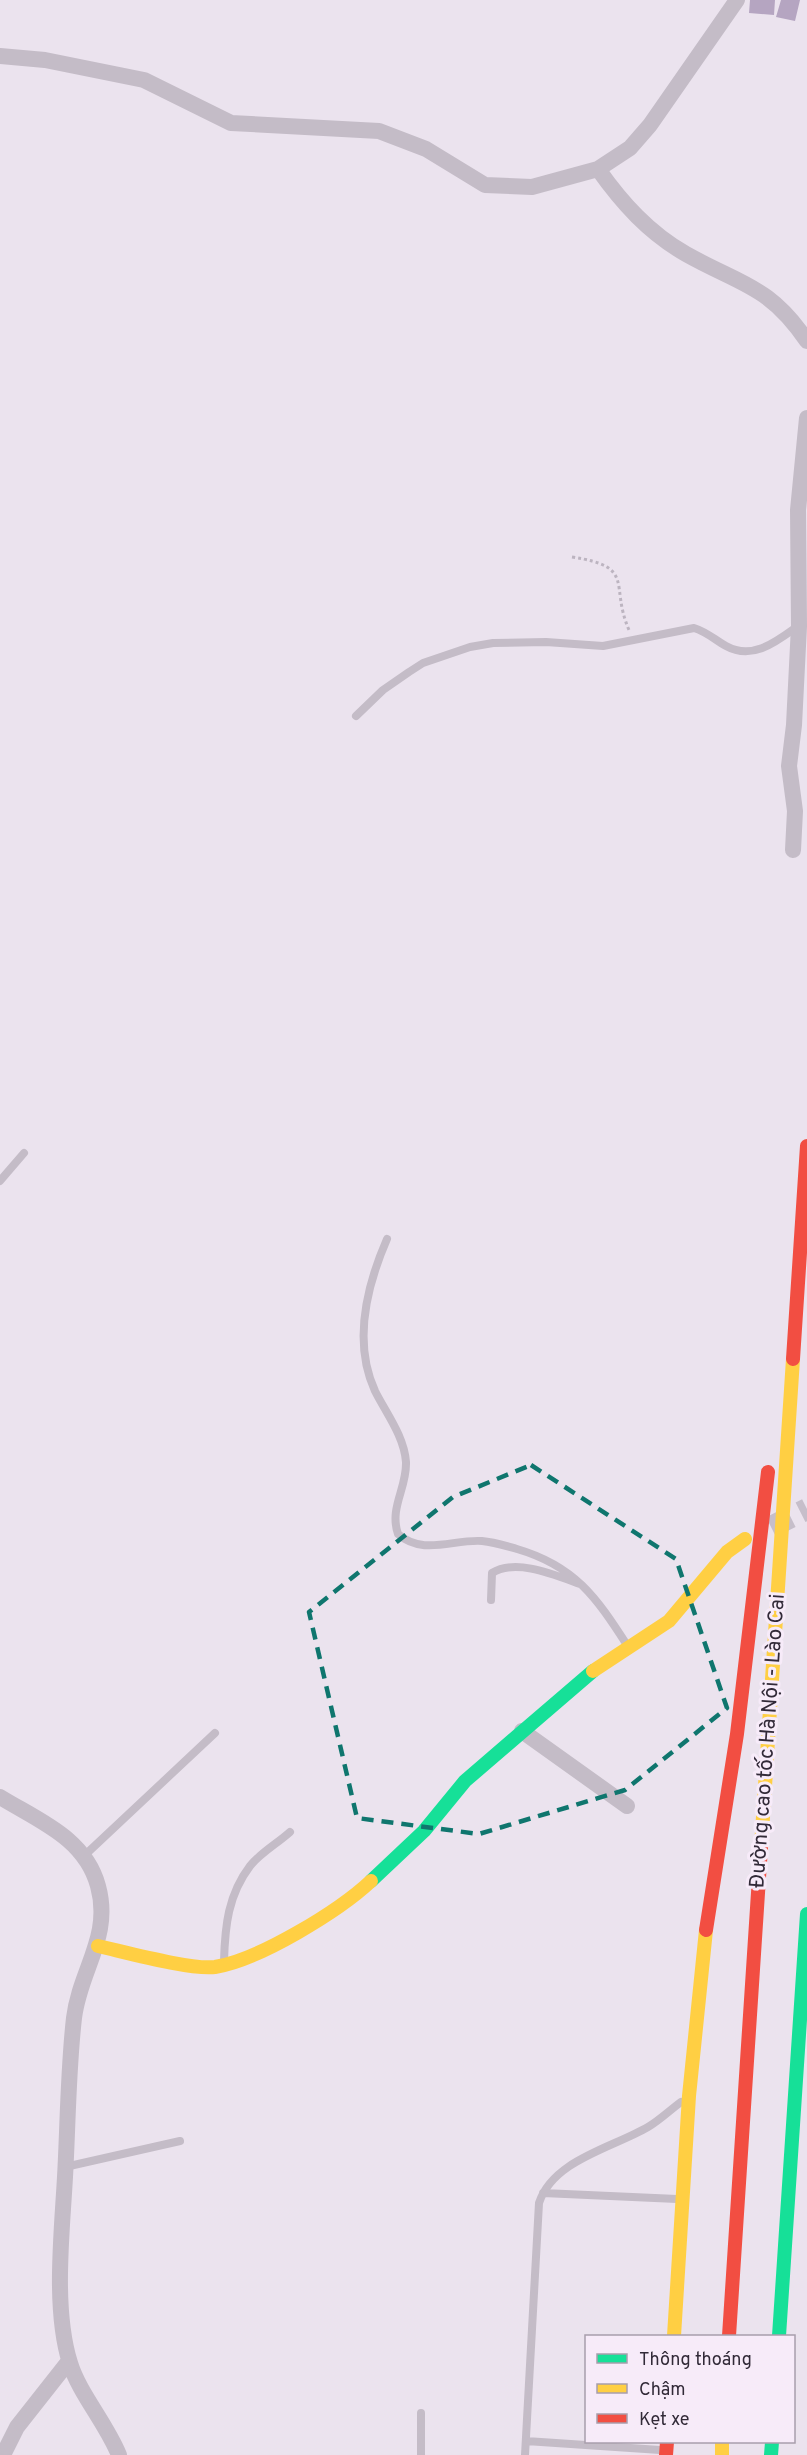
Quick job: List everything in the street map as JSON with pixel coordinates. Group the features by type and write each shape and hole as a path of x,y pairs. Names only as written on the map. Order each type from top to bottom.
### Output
{"main road":[{"name":"Đường cao tốc Hà Nội - Lào Cai","path":"729,2335 807,1146"},
{"path":"774,1430 798,1270"},
{"path":"674,2335 689,2096 708,1912 737,1734 771,1453"},
{"path":"98,1946 199,1967 224,1964 294,1934 349,1902 424,1831 465,1781 551,1704 628,1646 669,1621 728,1552 745,1539"},
{"path":"779,2335 807,1914"}],"street":[{"path":"0,56 123,74 161,87 231,123 379,131 426,149 476,182 497,188 532,187 598,169 641,137 737,0"},
{"path":"598,169 621,202 635,216 686,254 759,289 786,312 807,341"},
{"path":"793,850 795,811 789,766 794,725 799,626 798,510 807,418"},
{"path":"522,1731 627,1806"},
{"path":"0,1797 53,1829 85,1855 91,1866 101,1901 102,1917 98,1946 80,1989 75,2012 70,2060 61,2256 63,2316 69,2361 110,2433 119,2455"},
{"path":"3,2455 17,2427 69,2361"}],"lane":[{"path":"356,716 382,690 423,663 470,647 493,643 568,642 596,647 694,628 731,648 747,651 769,645 799,626"},
{"path":"0,1181 24,1153"},
{"path":"387,1239 375,1267 366,1298 364,1335 369,1374 400,1439 406,1464 395,1509 398,1534 412,1544 429,1546 481,1541 499,1544 556,1564 570,1572 605,1611 628,1646"},
{"path":"491,1600 492,1573 501,1568 542,1571 580,1584"},
{"path":"85,1855 215,1733"},
{"path":"224,1964 225,1925 232,1899 250,1866 290,1832"},
{"path":"525,2455 540,2203 543,2193 569,2166 651,2126 689,2096"},
{"path":"65,2167 180,2141"},
{"path":"543,2193 682,2199"},
{"path":"421,2413 421,2455"},
{"path":"526,2441 666,2449"}],"path":[{"path":"572,557 599,561 612,569 619,578 623,611 634,639"}],"highlighted area":[{"path":"531,1465 676,1559 727,1708 625,1790 479,1834 357,1818 309,1612 453,1497"}],"building":[{"path":"750,0 775,0 774,15 749,13"},
{"path":"781,0 800,0 795,21 776,17"}],"tunnel":[{"path":"771,1527 807,1509"}],"traffic: fast":[{"path":"371,1881 424,1831 465,1781 593,1671"},
{"path":"779,2335 807,1914"},
{"path":"771,2455 772,2443"}],"traffic: slow":[{"path":"761,1847 793,1359"},
{"path":"593,1671 669,1621 727,1552 745,1539"},
{"path":"98,1946 190,1966 215,1967 233,1963 298,1933 371,1881"},
{"path":"674,2335 689,2096 706,1930"},
{"path":"722,2443 722,2455"}],"traffic: jam":[{"path":"793,1359 807,1146"},
{"path":"706,1930 737,1734 768,1472"},
{"path":"729,2335 761,1847"},
{"path":"666,2455 667,2443"}]}
